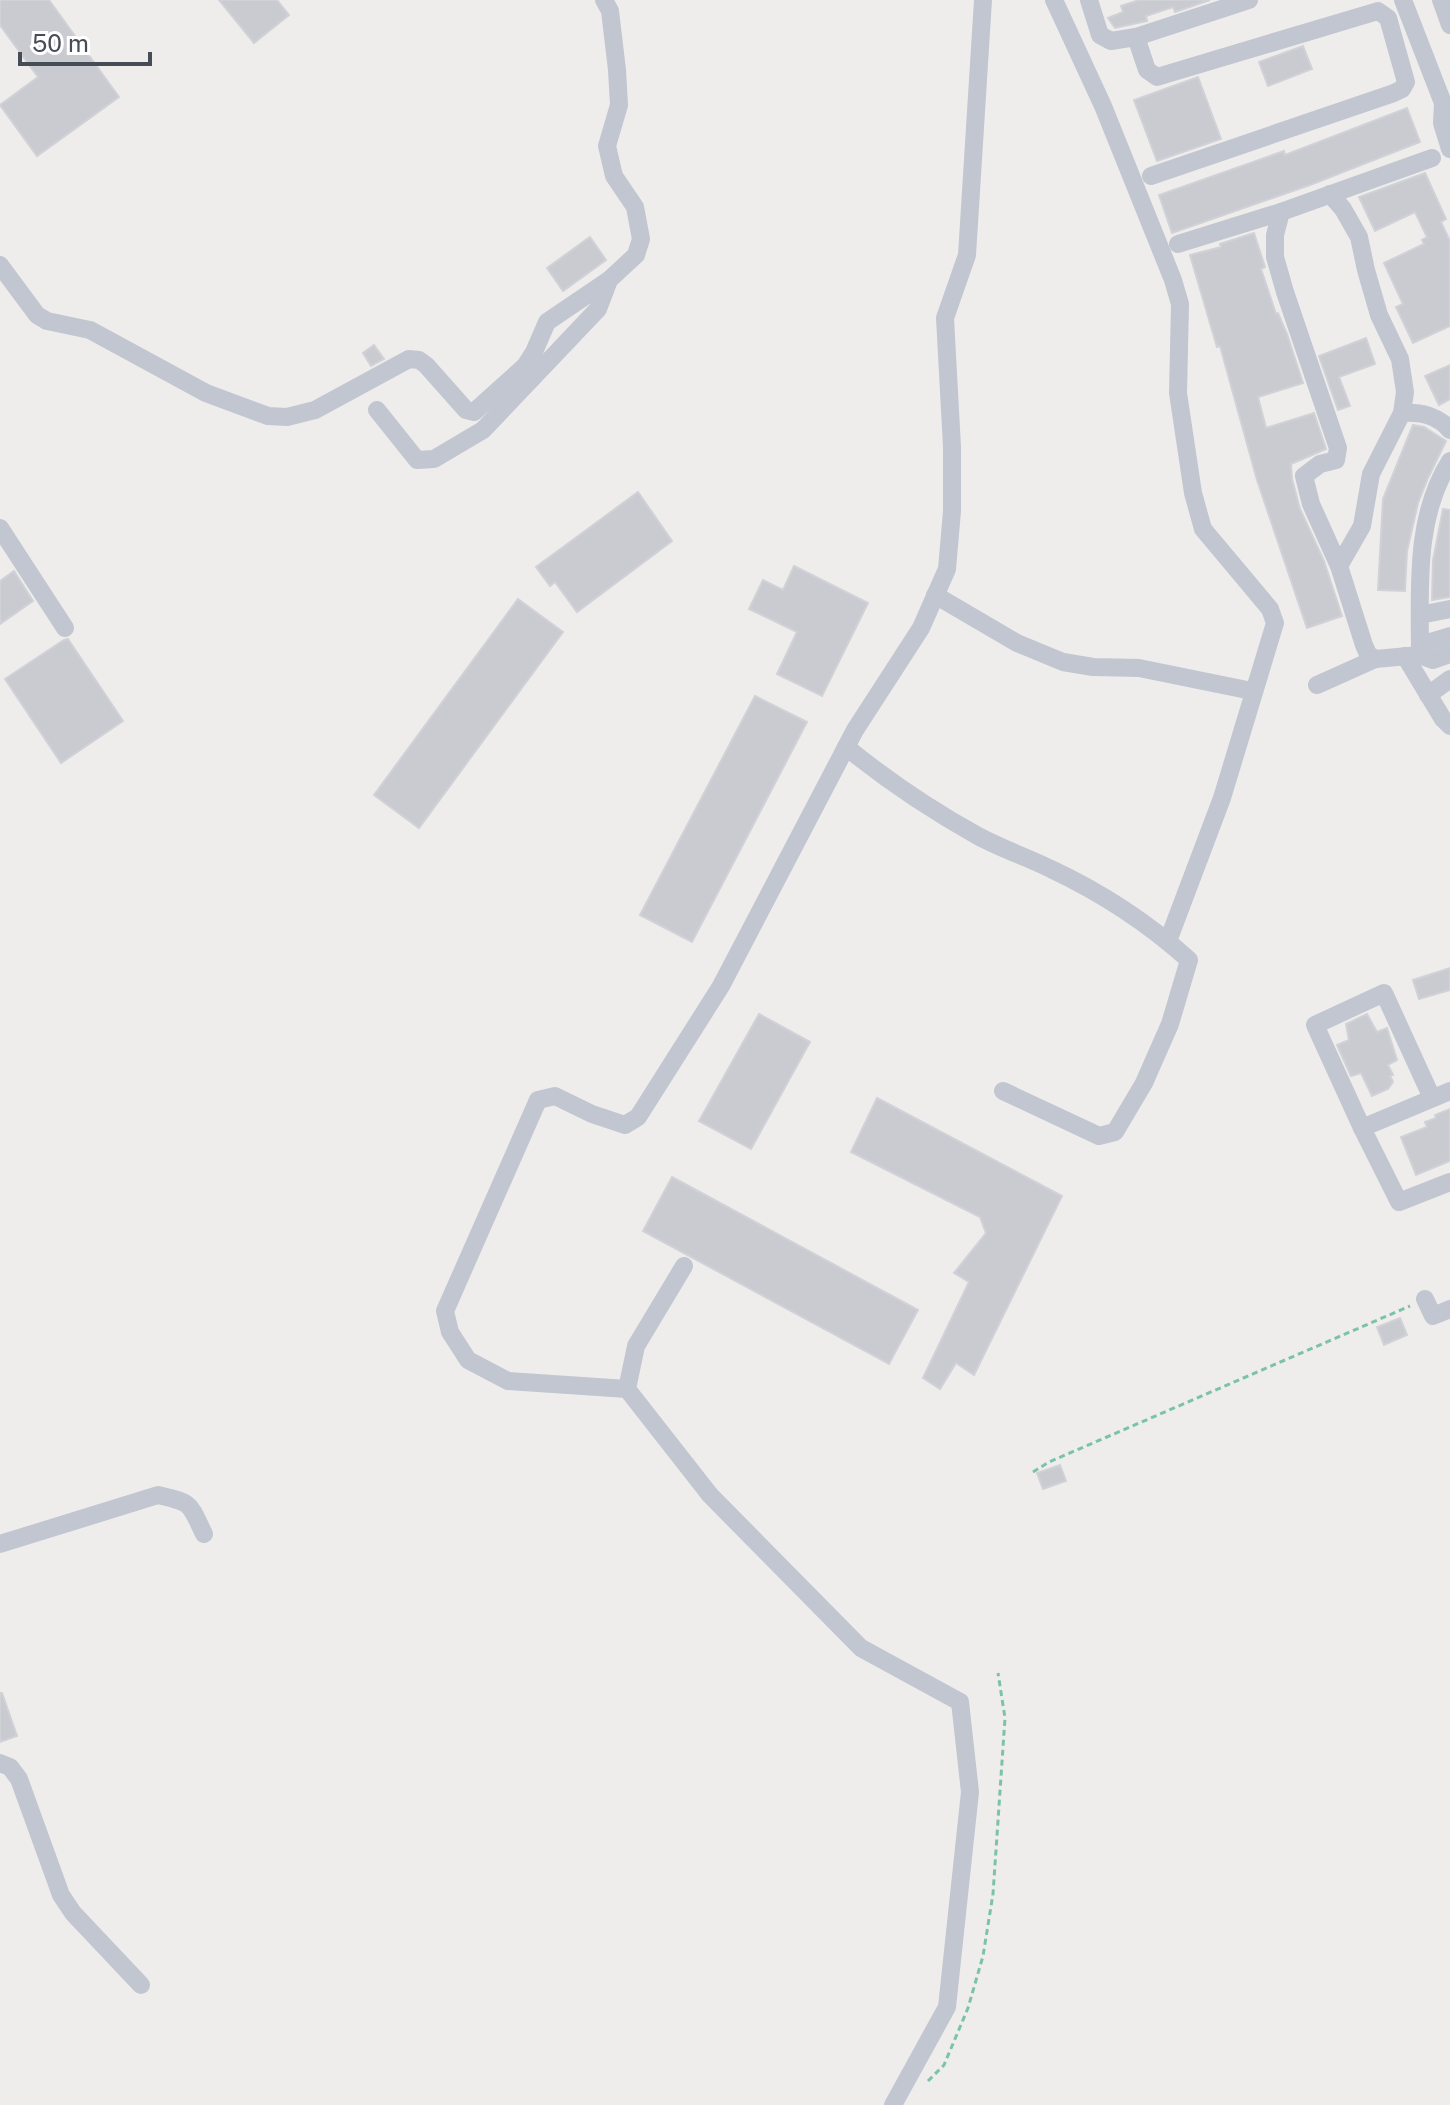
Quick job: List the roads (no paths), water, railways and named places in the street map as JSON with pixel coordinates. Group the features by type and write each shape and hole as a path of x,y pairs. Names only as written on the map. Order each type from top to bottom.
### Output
{"street":[{"path":"0,265 37,315 47,321 90,330 206,393 268,416 287,417 315,410 409,359 426,365 466,410 474,412 525,366 547,322 609,280 636,255 641,239 635,207 614,176 607,146 619,105 610,11 604,0"},
{"path":"893,2105 947,2007 970,1792 960,1702 861,1648 710,1495 627,1389 508,1381 468,1360 450,1332 445,1311 538,1100 555,1096 592,1114 625,1125 638,1117 721,986 846,747 921,628 947,569 952,511 952,447 945,318 967,255 983,0"},
{"path":"1054,0 1103,106 1180,304 1178,393 1193,493 1203,529 1270,609 1275,623 1222,798 1168,941"},
{"path":"1089,0 1104,40 1111,41 1136,37 1249,0"},
{"path":"1403,0 1446,106 1442,123 1450,149"},
{"path":"1441,0 1450,25"},
{"path":"1136,37 1147,70 1157,77 1378,11 1388,18 1406,82 1402,89 1394,93 1151,176"},
{"path":"1178,244 1281,212 1432,158"},
{"path":"1330,194 1359,237 1379,315 1400,359 1405,392 1402,413 1371,474 1362,526 1339,566"},
{"path":"1281,212 1275,235 1275,257 1338,448 1336,460 1320,464 1304,476 1311,504 1339,566 1364,645 1368,654 1375,659"},
{"path":"377,410 417,460 434,459 483,430 598,309 609,280"},
{"path":"1402,413 1418,412 1433,417 1450,430"},
{"path":"1450,461 1440,478 1424,531 1420,615 1413,656 1428,695 1450,726"},
{"path":"0,528 65,628"},
{"path":"935,595 1017,643 1063,662 1093,667 1139,668 1252,691"},
{"path":"1420,615 1450,609"},
{"path":"1413,656 1430,642 1450,636"},
{"path":"1317,685 1375,659 1413,656 1433,660 1450,654"},
{"path":"1428,695 1450,679"},
{"path":"846,747 931,809 981,837 1053,870 1109,902 1168,941 1189,960 1170,1024 1144,1083 1115,1132 1099,1136 1003,1091"},
{"path":"1432,1098 1384,993 1315,1025 1399,1202 1450,1182"},
{"path":"1362,1128 1450,1091"},
{"path":"627,1389 636,1346 684,1266"},
{"path":"1425,1299 1433,1316 1450,1309"},
{"path":"0,1544 158,1495 184,1501 193,1508 204,1534"},
{"path":"0,1763 10,1767 19,1779 61,1895 73,1913 141,1985"}]}
